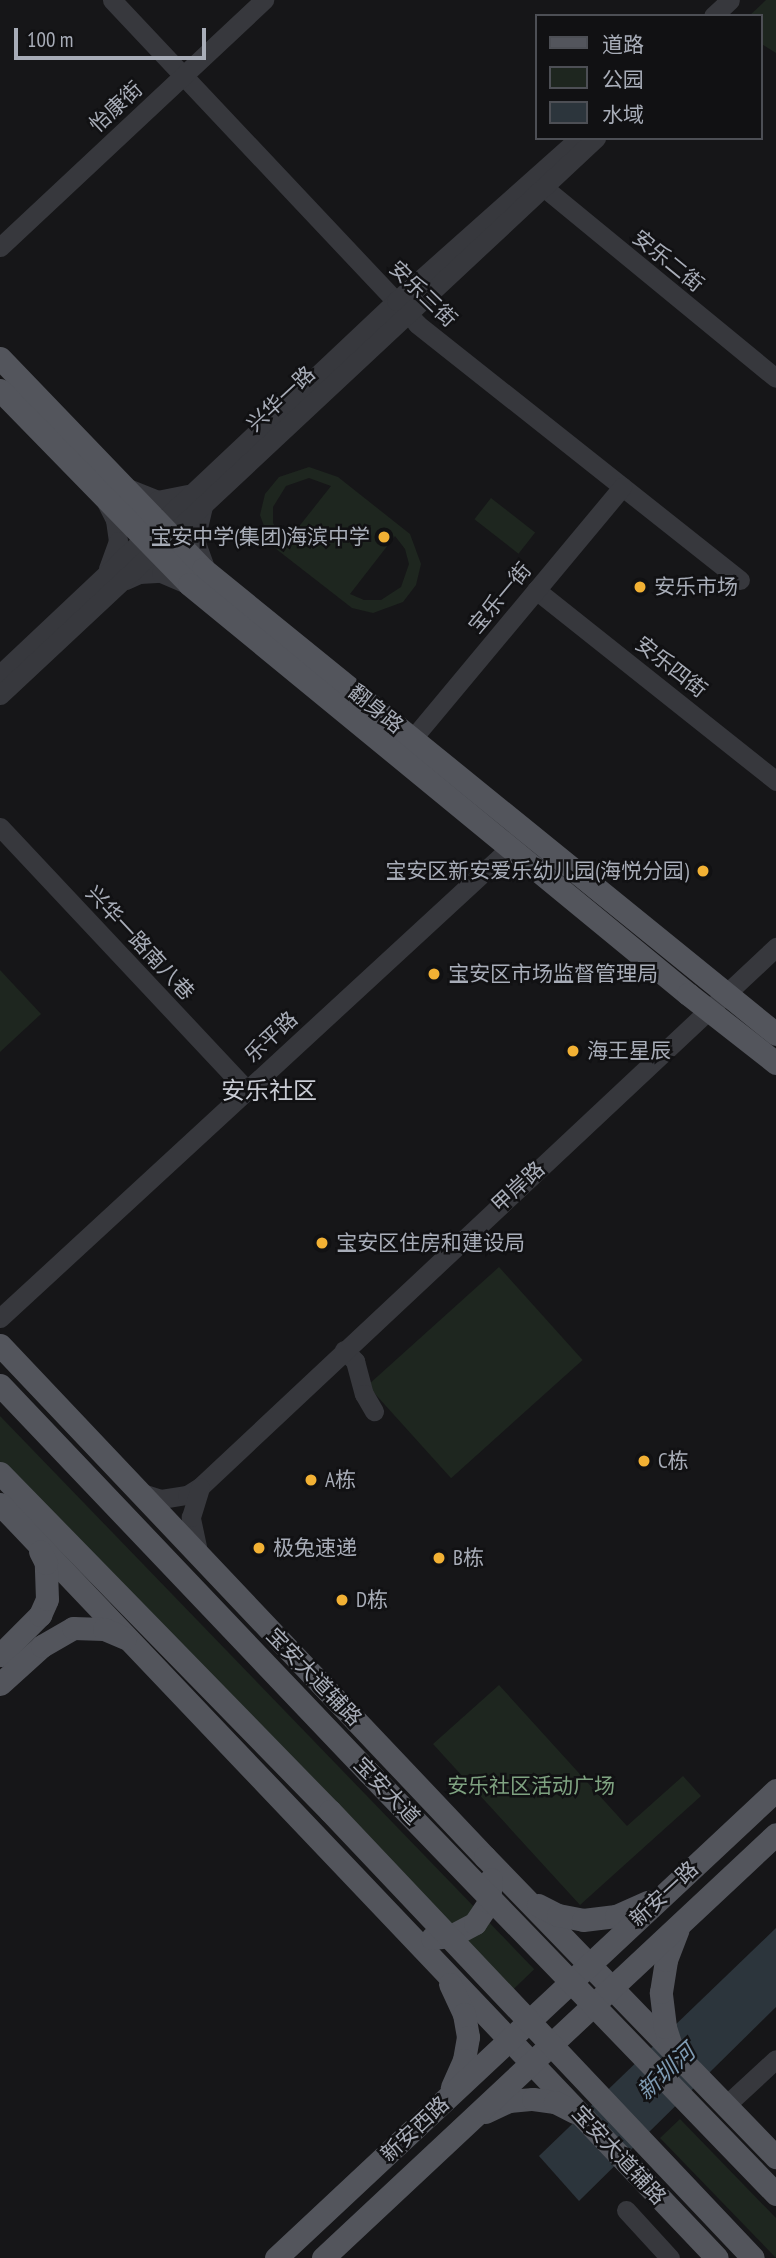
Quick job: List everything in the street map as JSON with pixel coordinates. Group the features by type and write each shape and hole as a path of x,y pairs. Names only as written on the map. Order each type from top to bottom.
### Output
{"main road":[{"name":"翻身路","path":"0,358 111,490"},
{"name":"翻身路","path":"0,390 111,490 209,587 511,846 776,1063"},
{"name":"翻身路","path":"209,587 413,738 776,1034"},
{"name":"宝安大道辅路","path":"0,1345 610,1988 658,2026"},
{"path":"0,1366 84,1472"},
{"name":"宝安大道","path":"0,1385 368,1772 776,2194"},
{"path":"0,1473 330,1811 753,2258"},
{"path":"0,1482 40,1514"},
{"name":"宝安大道辅路","path":"0,1504 717,2258"},
{"path":"0,1655 40,1615 47,1600 46,1563 35,1541"},
{"path":"0,1684 41,1646 73,1628 104,1629 130,1640"},
{"name":"新安一路","path":"553,1999 776,1790"},
{"name":"新安一路","path":"574,2022 776,1834"},
{"path":"412,1935 451,1936 475,1923 489,1902 492,1886 485,1857"},
{"path":"513,1886 546,1910 583,1920 616,1916 664,1895"},
{"path":"680,1923 663,1978 658,2026 674,2054 776,2157"},
{"path":"435,2110 454,2083 464,2060 468,2037 464,2014 441,1966"},
{"name":"新安西路","path":"276,2258 553,1999"},
{"name":"新安西路","path":"323,2258 574,2022"},
{"path":"460,2130 496,2106 521,2099 555,2102 579,2112"}],"street":[{"name":"安乐三街","path":"113,0 401,307 740,580"},
{"name":"怡康街","path":"0,247 264,0"},
{"path":"715,14 730,0"},
{"path":"730,14 745,0"},
{"name":"兴华一路","path":"538,184 576,140"},
{"name":"兴华一路","path":"0,695 104,587 157,537 206,480 538,184 593,140"},
{"name":"安乐二街","path":"538,184 776,378"},
{"name":"兴华一路","path":"157,537 205,502 401,307"},
{"path":"104,587 118,541 111,490 158,500 179,498 206,480"},
{"name":"宝乐一街","path":"413,738 622,487"},
{"path":"205,502 195,529 195,540 209,587"},
{"path":"104,587 150,572 171,575 209,587"},
{"name":"兴华一路","path":"0,674 104,587"},
{"name":"安乐四街","path":"536,590 776,781"},
{"name":"兴华一路南八巷","path":"0,827 247,1090"},
{"name":"乐平路","path":"0,1318 511,846"},
{"name":"甲岸路","path":"200,1487 776,947"},
{"path":"344,1350 355,1361 364,1394 374,1411"},
{"path":"138,1492 161,1499 187,1495 200,1487"},
{"path":"199,1556 191,1517 200,1487"},
{"path":"724,2106 776,2059"},
{"path":"626,2210 670,2258"}],"green space":[{"path":"766,0 776,0 776,53 762,44 762,14 751,14"},
{"path":"309,467 338,477 410,534 421,564 416,585 403,602 373,613 352,608 271,545 260,515 265,494 279,477","holes":["309,478 331,486 286,543 273,523 273,507 286,486","395,536 405,549 409,564 401,587 381,600 364,600 350,594"]},
{"path":"491,498 535,532 519,554 474,519"},
{"path":"0,970 41,1014 0,1052"},
{"path":"499,1267 583,1360 451,1478 367,1385"},
{"path":"0,1416 534,1969 507,1996 0,1471"},
{"name":"安乐社区活动广场","path":"499,1685 627,1826 683,1776 701,1796 580,1905 433,1744"},
{"path":"680,2119 776,2218 776,2258 660,2138"}],"water":[{"name":"新圳河","path":"776,1928 776,2007 579,2201 539,2156"}],"place":[{"name":"宝安中学(集团)海滨中学","path":"384,537"},
{"name":"安乐市场","path":"640,587"},
{"name":"宝安区新安爱乐幼儿园(海悦分园)","path":"703,871"},
{"name":"宝安区市场监督管理局","path":"434,974"},
{"name":"海王星辰","path":"573,1051"},
{"name":"宝安区住房和建设局","path":"322,1243"},
{"name":"C栋","path":"644,1461"},
{"name":"A栋","path":"311,1480"},
{"name":"极兔速递","path":"259,1548"},
{"name":"B栋","path":"439,1558"},
{"name":"D栋","path":"342,1600"}],"district":[{"name":"安乐社区","path":"269,1091"}]}
